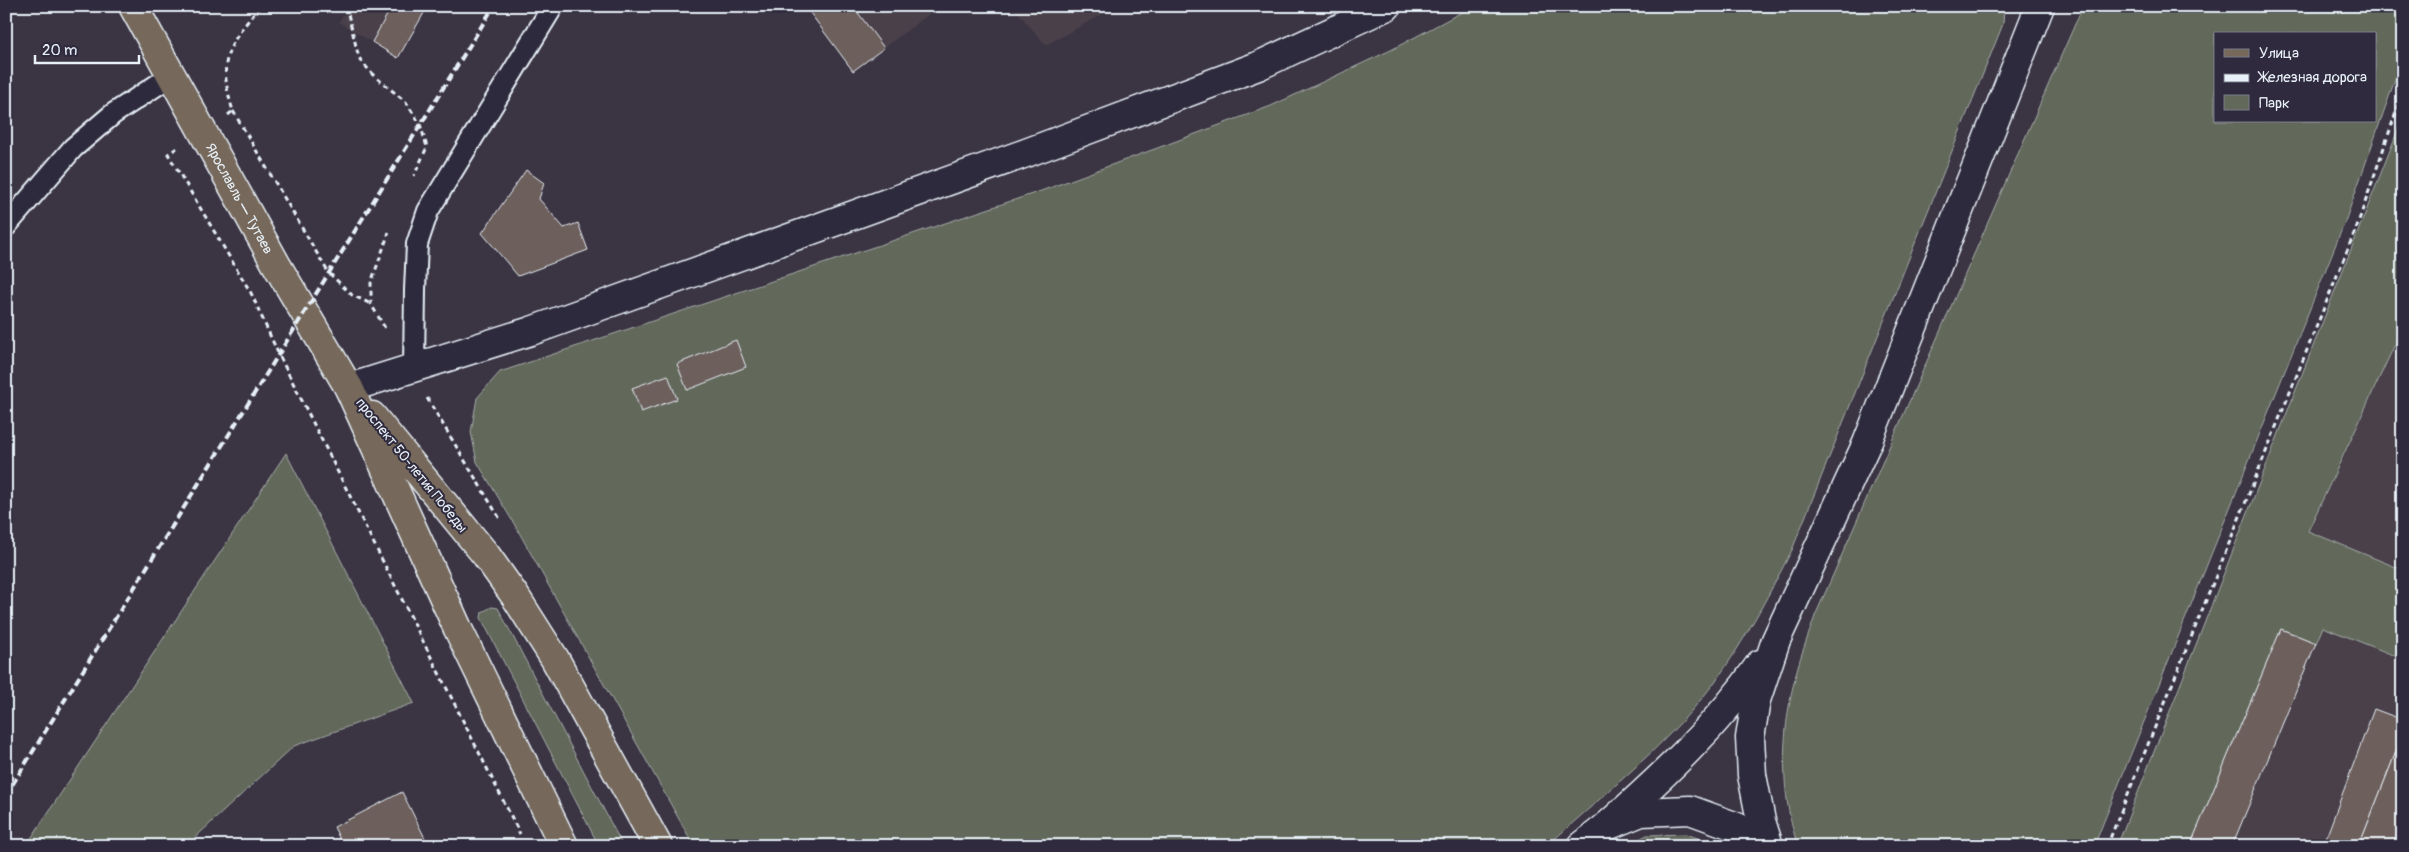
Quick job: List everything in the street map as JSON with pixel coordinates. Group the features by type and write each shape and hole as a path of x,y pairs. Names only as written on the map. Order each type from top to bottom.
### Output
{"main road":[{"name":"Ярославль — Тутаев","path":"133,6 276,264 349,388"},
{"name":"проспект 50-летия Победы","path":"349,388 462,637 564,846"},
{"name":"проспект 50-летия Победы","path":"349,388 486,555 515,596 555,659 658,846"}],"street":[{"path":"349,388 531,331 1035,150 1258,66 1387,6"},
{"path":"1769,846 1761,821 1752,774 1750,738 1756,700 1776,640 1867,442 2040,6"},
{"path":"1583,845 1673,767 1746,684 1776,640"},
{"path":"1607,826 1641,812 1690,810 1737,827 1757,846"}],"lane":[{"path":"412,368 417,244 428,211 552,6"},
{"path":"9,217 73,148 113,114 172,75"}],"path":[{"path":"346,6 360,58 372,74 406,102 420,124 427,147 411,183"},
{"path":"2107,846 2353,235 2403,92"},
{"path":"233,111 328,272 352,295 371,304 412,368 502,522"},
{"path":"371,304 371,282 390,229"}],"shaded area":[{"path":"348,6 428,6 398,58 339,22"},
{"path":"805,6 940,6 853,71"},
{"path":"1012,6 1118,6 1046,45"},
{"path":"2403,327 2403,570 2308,532"},
{"path":"2323,626 2403,659 2403,846 2190,846 2281,629"}],"green space":[{"path":"1473,6 2004,6 2003,24 1792,550 1759,612 1732,657 1704,696 1684,719 1639,764 1547,846 694,846 516,527 477,462 471,432 477,398 500,372 1041,191 1271,106 1391,50"},
{"path":"2083,6 2403,6 2403,57 2346,219 2094,846 1798,846 1788,806 1784,764 1790,702 1801,657 1815,616"},
{"path":"2403,117 2403,327 2308,531 2403,570 2403,659 2323,627 2316,643 2281,629 2190,846 2117,846"},
{"path":"286,453 414,703 294,746 186,846 26,846"},
{"path":"492,607 498,608 623,846 599,846 481,618 482,612"},
{"path":"1686,834 1721,846 1625,846 1647,835"}],"building":[{"path":"392,6 428,6 398,58 372,42"},
{"path":"805,6 853,6 884,48 853,71"},
{"path":"526,170 544,183 539,199 564,228 578,223 588,250 518,276 482,233"},
{"path":"736,340 746,367 687,390 677,364"},
{"path":"668,375 677,399 641,412 632,388"},
{"path":"2281,629 2316,643 2232,846 2190,846"},
{"path":"2374,709 2403,720 2403,734 2359,846 2323,846"},
{"path":"2403,734 2403,826 2395,846 2359,846"},
{"path":"402,792 429,846 343,846 334,827"}],"railway":[{"path":"6,795 494,6"}]}
